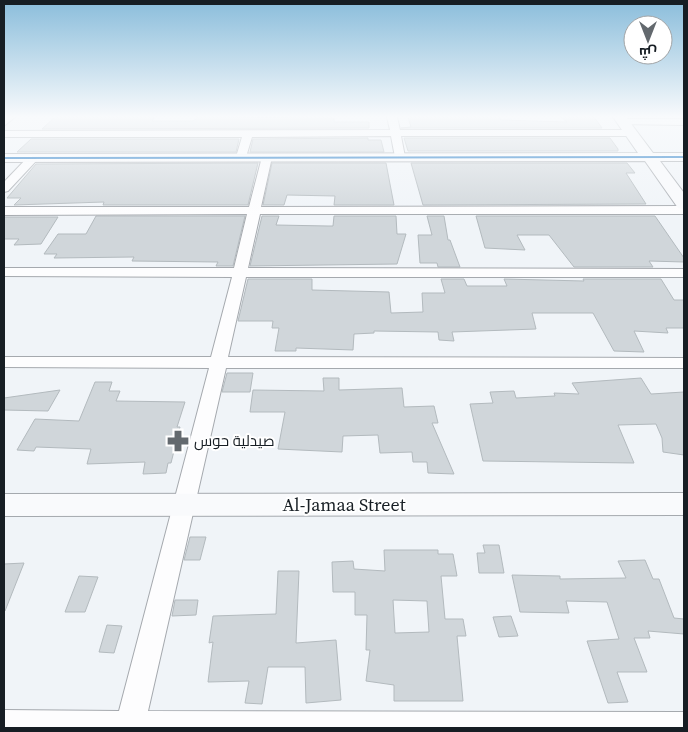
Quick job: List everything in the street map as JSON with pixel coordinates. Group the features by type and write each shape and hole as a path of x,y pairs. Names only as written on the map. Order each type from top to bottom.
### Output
{"street":[{"path":"241,157 243,151"},
{"path":"399,151 400,157"},
{"path":"645,151 684,205"},
{"path":"129,727 185,505 267,157"},
{"path":"4,158 684,157"},
{"path":"4,190 33,158"},
{"path":"4,211 254,211 684,205"},
{"path":"4,272 684,273"},
{"path":"4,362 684,363"},
{"name":"Al-Jamaa Street","path":"4,505 684,504"},
{"path":"4,726 684,727"}],"building":[{"path":"18,151 236,151 236,152"},
{"path":"384,151 384,152 250,152"},
{"path":"258,163 248,205 103,205 104,202 14,205 21,198 7,198 36,164"},
{"path":"272,163 386,163 394,205 334,205 335,196 287,195 284,205 263,205"},
{"path":"411,163 627,163 635,173 626,173 646,204 423,205"},
{"path":"96,216 245,216 233,266 216,266 218,262 132,261 134,257 54,258 57,254 44,254 58,234 86,234"},
{"path":"262,216 279,216 276,225 333,226 334,216 396,216 397,234 406,234 397,264 250,266"},
{"path":"427,216 444,216 448,240 450,240 460,267 438,267 437,263 420,263 418,235 432,235"},
{"path":"476,216 655,216 684,258 684,262 649,261 653,267 574,267 549,235 517,235 525,250 485,248"},
{"path":"4,217 58,217 41,244 14,245 19,239 4,239"},
{"path":"248,279 312,279 312,290 389,292 391,313 423,312 422,293 445,293 441,279 464,279 467,286 507,286 504,279 584,281 583,279 661,279 674,300 684,300 684,328 666,328 668,333 634,331 644,352 614,351 593,313 532,313 536,329 452,332 454,341 439,340 438,332 374,331 374,333 354,334 353,350 296,348 296,351 275,351 279,328 272,328 273,321 238,321"},
{"path":"227,373 253,373 250,392 222,392"},
{"path":"323,378 339,378 339,390 402,388 404,407 434,406 438,423 432,423 454,474 428,473 427,462 413,462 412,452 380,453 378,435 343,436 342,452 278,449 285,412 250,412 253,390 324,391"},
{"path":"641,378 651,394 684,392 684,455 663,452 662,438 656,424 618,425 634,463 483,461 470,404 493,403 490,392 514,391 516,398 555,396 554,393 579,394 572,383"},
{"path":"95,382 112,382 109,391 120,391 116,401 185,402 177,427 180,427 171,463 168,463 166,473 143,474 145,462 87,464 91,449 36,447 34,451 17,450 35,419 79,421"},
{"path":"60,390 48,411 4,410 4,398"},
{"path":"190,537 206,537 200,560 184,560"},
{"path":"483,545 499,545 504,573 479,573 477,553 485,553"},
{"path":"384,550 438,550 438,554 453,554 457,576 441,576 445,619 463,619 466,636 457,636 463,701 394,701 394,685 366,681 370,650 366,650 367,615 355,615 355,592 333,592 332,562 353,561 354,569 385,571","holes":["393,600 427,601 429,632 395,633"]},
{"path":"645,560 653,579 659,579 674,618 684,619 684,634 648,631 650,638 634,638 647,672 617,672 628,702 608,703 587,641 619,639 607,602 566,601 569,613 520,612 512,575 560,576 560,579 626,578 618,561"},
{"path":"24,563 5,611 4,611 4,564"},
{"path":"278,571 299,571 296,643 336,640 341,700 306,703 305,667 268,667 262,704 245,703 249,681 208,682 213,642 209,643 213,616 276,614"},
{"path":"79,576 98,577 85,612 65,612"},
{"path":"175,600 198,600 196,615 172,616"},
{"path":"511,616 518,636 499,637 493,617"},
{"path":"107,625 122,626 114,653 99,652"}],"transit line":[{"path":"4,158 684,157"}],"place":[{"name":"صيدلية حوس","path":"178,441"}]}
